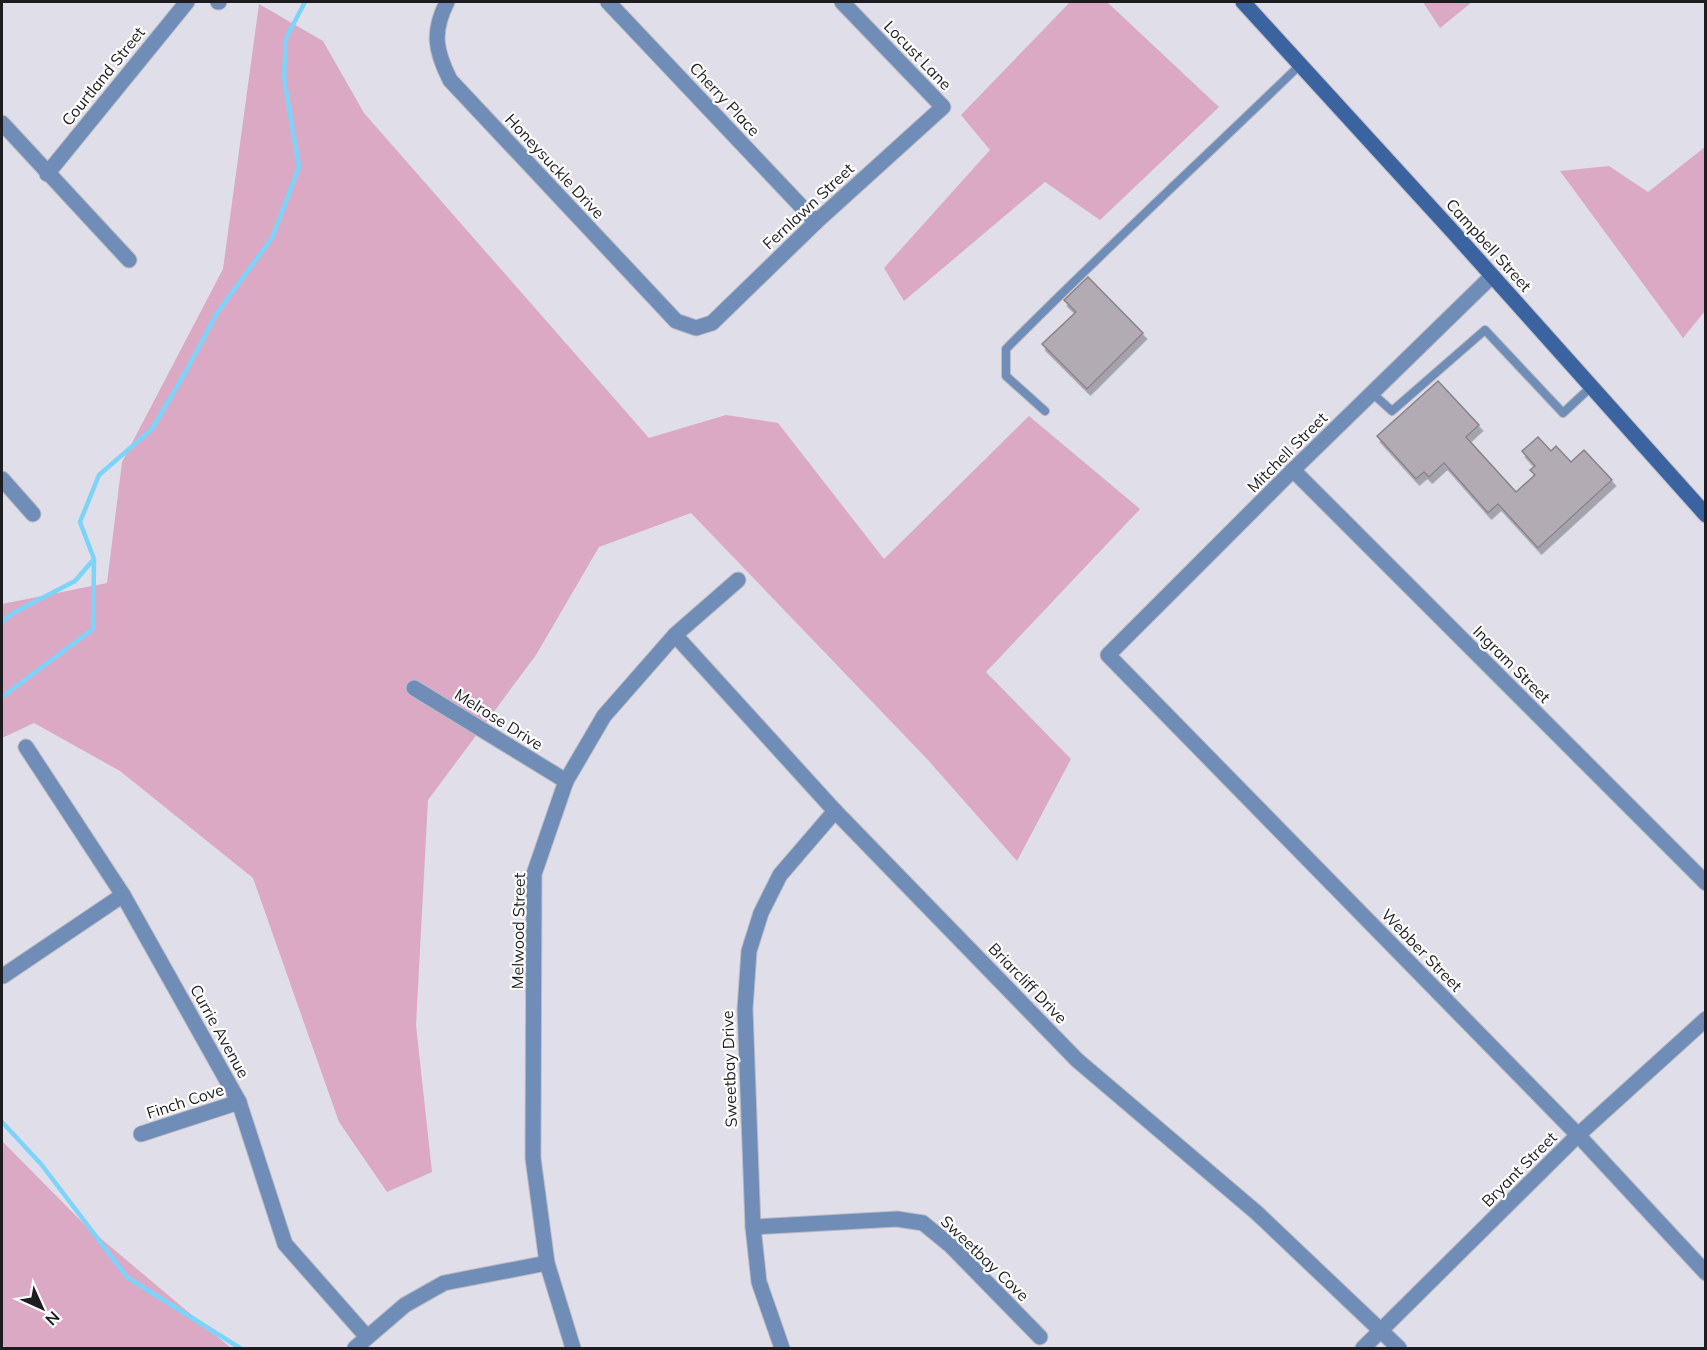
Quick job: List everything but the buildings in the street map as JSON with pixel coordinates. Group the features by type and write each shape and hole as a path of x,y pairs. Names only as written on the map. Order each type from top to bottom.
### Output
{"main road":[{"name":"Campbell Street","path":"1243,2 1706,516"}],"street":[{"name":"Courtland Street","path":"47,174 187,2"},
{"name":"Honeysuckle Drive","path":"447,2 439,18 436,40 440,60 450,80 676,321 696,328"},
{"name":"Cherry Place","path":"608,2 816,222"},
{"name":"Locust Lane","path":"842,2 943,107"},
{"name":"Fernlawn Street","path":"696,328 712,323 816,222 943,107"},
{"path":"2,123 129,260"},
{"name":"Mitchell Street","path":"1108,655 1492,276"},
{"name":"Ingram Street","path":"1293,470 1706,883"},
{"path":"2,479 33,514"},
{"name":"Melwood Street","path":"573,1348 547,1263 533,1158 534,874 566,781 603,716 675,635 738,580"},
{"name":"Briarcliff Drive","path":"675,635 835,811 1077,1060 1257,1213 1399,1348"},
{"name":"Webber Street","path":"1108,655 1578,1135 1706,1273"},
{"name":"Melrose Drive","path":"414,688 566,781"},
{"name":"Currie Avenue","path":"26,747 123,895 239,1102 285,1244 367,1337"},
{"name":"Sweetbay Drive","path":"782,1348 759,1282 753,1227 745,1009 749,951 761,913 780,875 835,811"},
{"path":"3,976 123,895"},
{"name":"Bryant Street","path":"1363,1348 1578,1135 1706,1019"},
{"name":"Finch Cove","path":"141,1134 239,1102"},
{"name":"Sweetbay Cove","path":"753,1227 897,1219 923,1223 951,1246 1040,1337"},
{"path":"355,1348 405,1305 444,1283 547,1263"}],"lane":[{"path":"1046,411 1006,376 1006,349 1080,274 1301,64"},
{"path":"1372,393 1392,411 1485,330 1563,413 1591,387"}],"shaded area":[{"path":"1070,2 1107,2 1219,107 1100,220 1045,182 904,301 884,268 990,150 961,115"},
{"path":"1423,2 1472,2 1440,28"},
{"path":"259,4 323,41 364,113 649,438 726,415 778,423 884,559 1029,416 1140,509 986,672 1071,759 1017,861 928,760 691,513 599,547 536,655 428,800 416,1025 432,1172 387,1192 339,1122 253,878 120,771 34,723 2,738 2,604 107,583 122,462 223,269"},
{"path":"1705,147 1705,311 1683,338 1560,171 1609,166 1648,192"},
{"path":"2,1141 86,1226 231,1348 2,1348"}],"waterway":[{"path":"2,622 13,613 75,581 94,559 80,522 99,475 152,429 217,313 272,238 299,167 284,78 286,38 305,2"},
{"path":"2,697 93,629 94,560"},
{"path":"2,1122 41,1164 127,1277 240,1348"}]}
